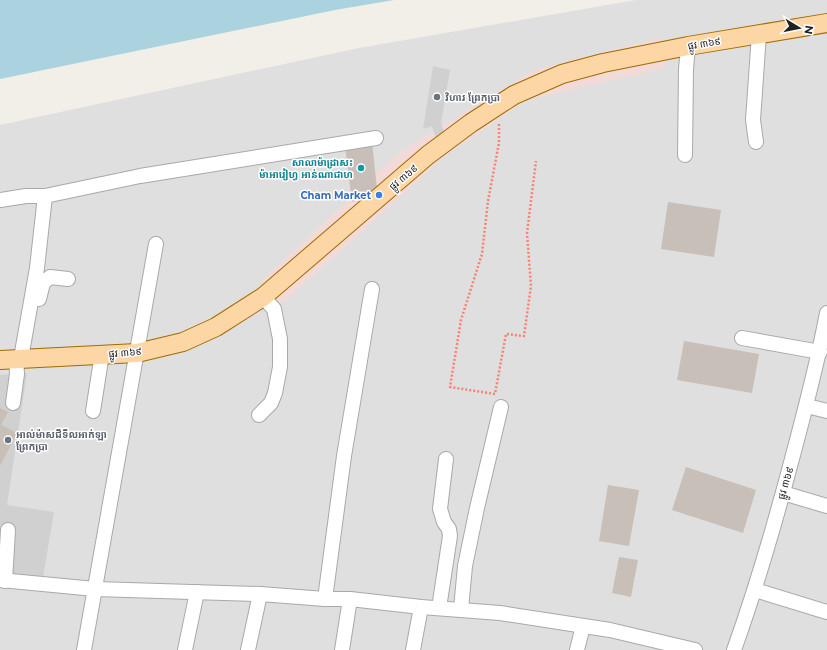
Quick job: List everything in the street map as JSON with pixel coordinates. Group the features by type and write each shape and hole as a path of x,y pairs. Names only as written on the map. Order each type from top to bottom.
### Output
{"main road":[{"name":"ផ្លូវ ៣៦៩","path":"17,358 137,352 184,342 216,328 263,297 428,155 470,123 514,95 562,74 603,63 688,46 827,23"}],"street":[{"path":"756,142 753,120 759,34"},
{"path":"685,155 686,69 688,46"},
{"path":"0,200 26,196 45,196 140,176 376,138"},
{"path":"13,403 17,374 17,358 37,268 45,196"},
{"path":"84,650 156,244"},
{"path":"17,358 43,283 50,277 68,279"},
{"path":"325,599 344,456 372,289"},
{"path":"259,415 271,403 275,393 280,367 280,339 274,309 263,297"},
{"name":"ផ្លូវ ៣៦៩","path":"734,650 755,590 783,493 807,406 820,352 827,313"},
{"path":"742,338 820,352"},
{"path":"93,412 102,354"},
{"path":"807,406 827,411"},
{"path":"461,609 465,566 501,407"},
{"path":"439,608 450,536 449,529 444,522 440,509 446,459"},
{"path":"783,493 827,506"},
{"path":"8,530 3,580 94,590 260,594 461,609 500,613 610,630 695,650"},
{"path":"755,590 827,612"},
{"path":"185,650 197,592"},
{"path":"248,650 260,594"},
{"path":"342,650 350,600"},
{"path":"413,650 421,607"},
{"path":"577,650 583,626"}],"path":[{"path":"498,105 500,143 488,201 482,254 461,320 450,387 495,394 506,334 524,336 531,286 527,233 536,162"}],"shaded area":[{"path":"636,0 827,0 827,650 0,650 0,125 359,48"},
{"name":"Cham Market","path":"659,38 666,68 527,100 446,155 282,304 261,281 400,152 534,70"},
{"name":"វិហារ ព្រែកប្រា","path":"433,66 450,70 441,123 445,135 437,141 432,126 423,129"},
{"name":"អាល់ម៉ាសជីទីលអាក់ឡា ព្រែកប្រា","path":"27,373 7,505 54,512 43,577 0,573 0,375"}],"water":[{"path":"0,0 394,0 335,10 0,79"}],"building":[{"name":"សាលាម៉ាដ្រាសះ ម៉ាអារៀហ្វ អាន់ណាជាហ","path":"372,142 377,189 352,202 345,146"},
{"path":"668,202 721,210 714,257 661,249"},
{"path":"684,341 759,354 752,393 677,380"},
{"path":"0,408 8,412 1,425 17,433 0,466"},
{"path":"686,467 756,490 743,533 672,510"},
{"path":"608,485 639,490 629,546 599,541"},
{"path":"619,557 638,560 631,597 612,593"}],"place":[{"name":"វិហារ ព្រែកប្រា","path":"437,97"},
{"name":"សាលាម៉ាដ្រាសះ ម៉ាអារៀហ្វ អាន់ណាជាហ","path":"361,168"},
{"name":"Cham Market","path":"379,195"},
{"name":"អាល់ម៉ាសជីទីលអាក់ឡា ព្រែកប្រា","path":"8,440"}]}
